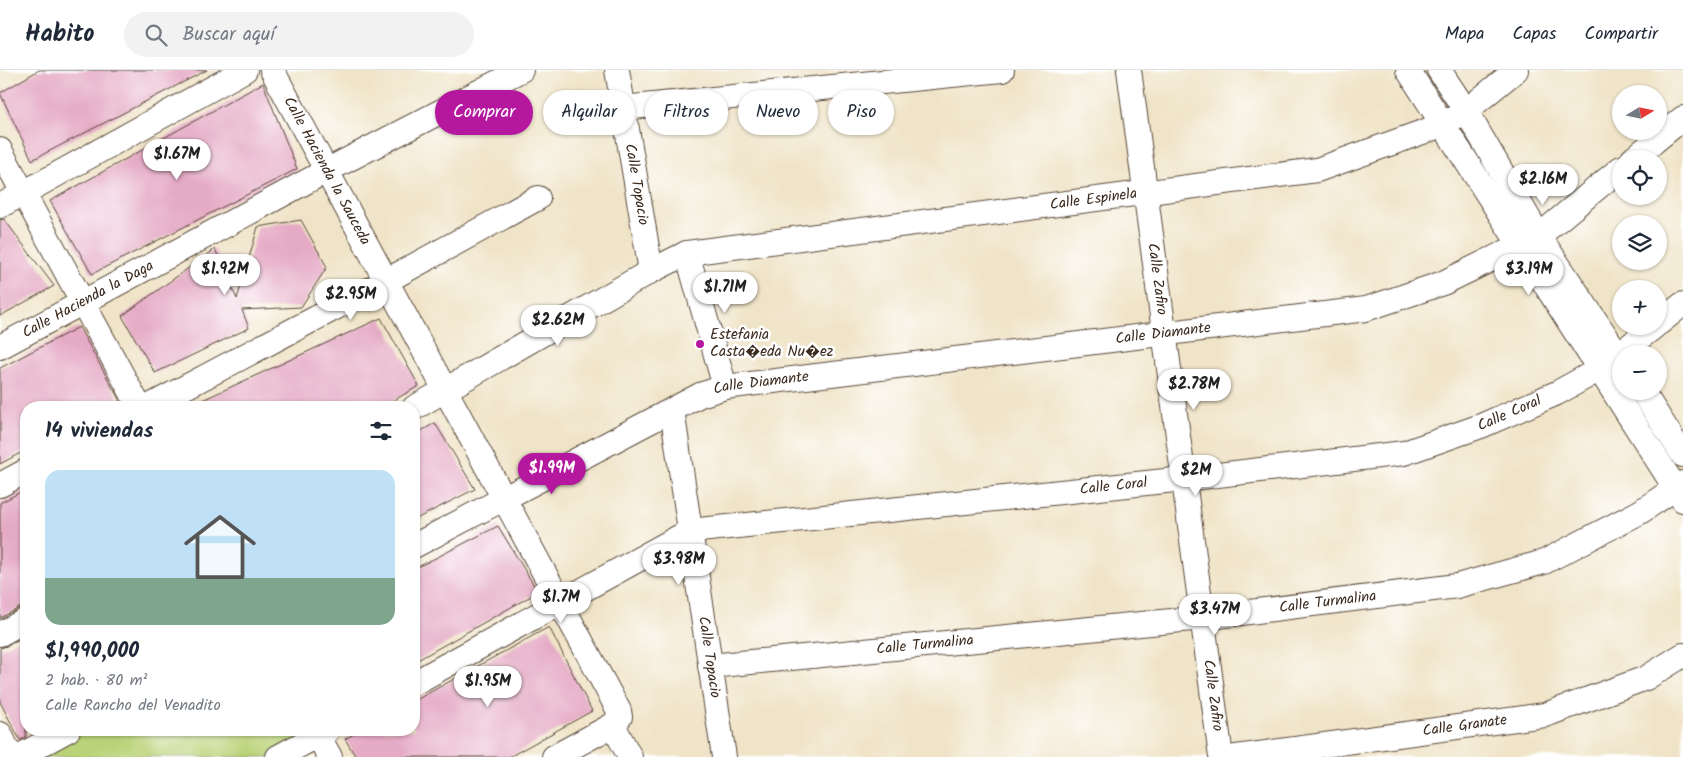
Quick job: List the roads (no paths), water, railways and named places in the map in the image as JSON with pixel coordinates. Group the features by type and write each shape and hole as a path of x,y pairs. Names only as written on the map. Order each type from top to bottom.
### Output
{"street":[{"path":"0,206 245,70"},
{"name":"Calle Hacienda la Sauceda","path":"272,70 619,711 620,718 616,724 630,757"},
{"name":"Calle Hacienda la Daga","path":"0,347 326,171 521,70"},
{"name":"Calle Topacio","path":"617,70 620,90"},
{"path":"635,107 1002,70"},
{"name":"Calle Zafiro","path":"1129,70 1221,757"},
{"path":"1408,70 1442,125 1529,241 1612,347"},
{"path":"1439,70 1466,111 1529,241 1600,370 1680,491"},
{"name":"Calle Espinela","path":"420,405 651,270 686,253 1317,170 1409,135 1442,125 1466,111 1516,70"},
{"path":"1644,150 1683,118"},
{"name":"Calle Topacio","path":"627,135 651,270"},
{"path":"0,150 136,401"},
{"name":"Calle Diamante","path":"420,543 700,395 725,387 1366,309 1443,283 1529,241 1612,175"},
{"path":"159,401 538,198"},
{"path":"686,253 725,387"},
{"path":"1667,317 1683,304"},
{"name":"Calle Coral","path":"1634,345 1645,335"},
{"name":"Calle Coral","path":"690,531 1184,479 1404,453 1481,426 1557,393 1612,362"},
{"path":"1648,400 1683,455"},
{"name":"Calle Topacio","path":"672,410 724,757"},
{"path":"0,485 20,474"},
{"name":"Calle Turmalina","path":"710,666 1202,618 1456,586 1544,562 1680,491"},
{"path":"420,680 690,531"},
{"path":"0,634 20,623"},
{"name":"Calle Granate","path":"1236,757 1545,714 1646,678 1683,655"},
{"path":"554,757 616,724"},
{"path":"0,734 11,757"},
{"path":"18,757 57,736"},
{"path":"278,757 313,736"},
{"path":"322,736 330,757"}],"place":[{"name":"Estefania Casta�eda Nu�ez","path":"700,344"}]}
